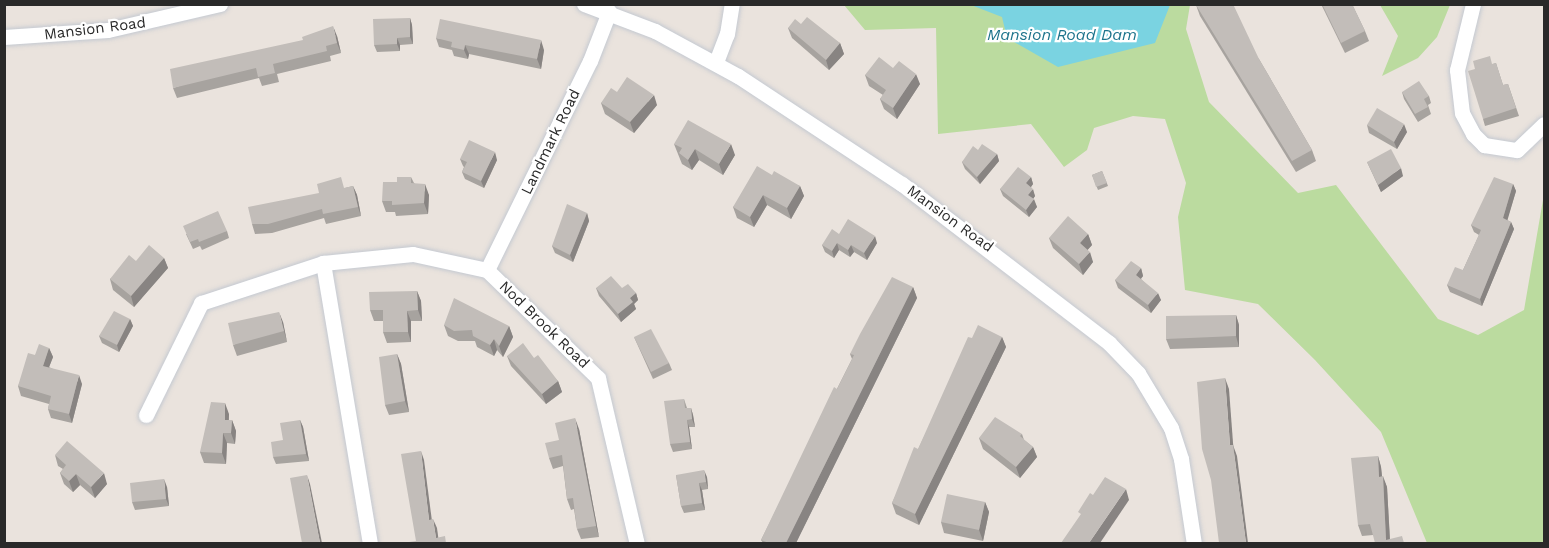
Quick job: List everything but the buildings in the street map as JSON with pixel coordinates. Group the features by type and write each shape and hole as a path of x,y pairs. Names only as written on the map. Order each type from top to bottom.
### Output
{"street":[{"name":"Mansion Road","path":"4,37 108,30 220,4"},
{"name":"Mansion Road","path":"584,4 609,12 716,62 902,184 1017,269 1116,350 1148,387 1171,428 1181,459 1194,543"},
{"path":"716,62 728,34 732,4"},
{"path":"1473,4 1457,70 1462,113 1473,134 1484,145 1517,150 1545,124"},
{"name":"Landmark Road","path":"487,270 590,61 609,12"},
{"name":"Nod Brook Road","path":"146,415 201,303 322,263 413,254 487,270 598,378 637,543"},
{"path":"322,263 370,543"}],"green space":[{"path":"844,5 1190,5 1186,29 1209,102 1298,193 1336,185 1438,319 1478,335 1524,310 1544,194 1544,543 1427,543 1381,432 1315,360 1258,304 1185,290 1178,217 1186,183 1165,119 1133,116 1094,128 1087,150 1064,167 1031,124 938,134 936,28 865,30"},
{"path":"1380,5 1450,5 1437,37 1418,58 1382,76 1398,36"}],"water":[{"name":"Mansion Road Dam","path":"1170,4 1155,43 1058,67 1007,38 1002,17 971,5"}]}
